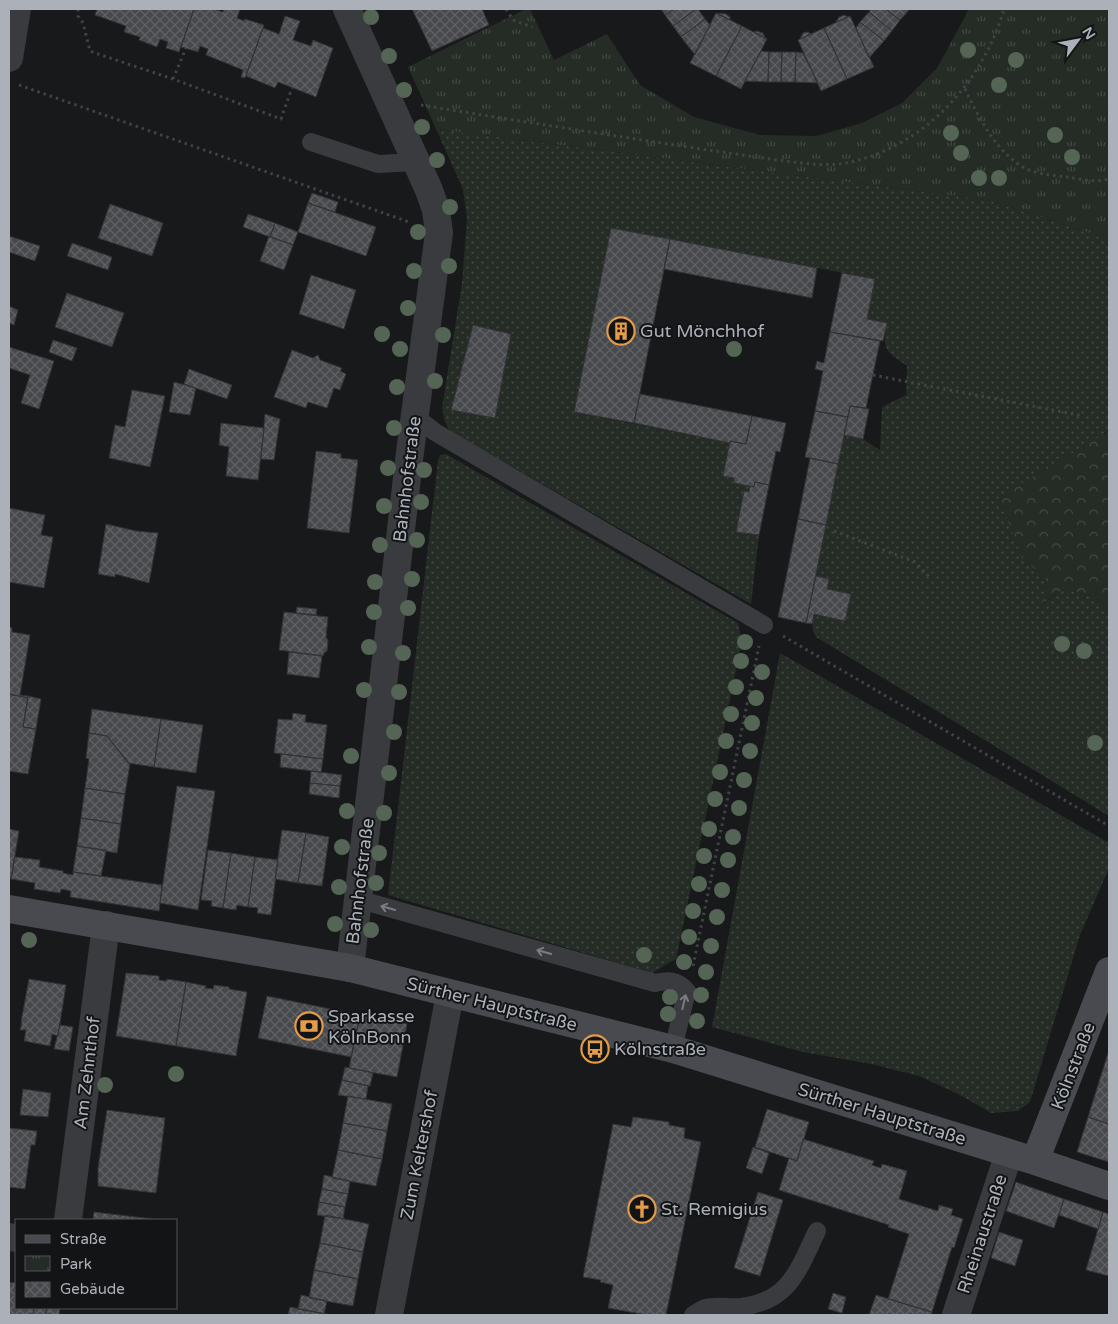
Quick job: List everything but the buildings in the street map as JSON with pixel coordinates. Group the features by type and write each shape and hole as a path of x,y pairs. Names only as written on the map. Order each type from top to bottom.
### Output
{"street":[{"path":"9,58 17,9"},
{"name":"Bahnhofstraße","path":"347,9 429,190 436,210 438,233 414,416 350,968"},
{"name":"Sürther Hauptstraße","path":"9,909 350,968 673,1049 1035,1161 1109,1186"},
{"name":"Am Zehnthof","path":"68,1219 106,925"},
{"name":"Kölnstraße","path":"1035,1161 1109,971"},
{"name":"Zum Keltershof","path":"389,1315 450,994"},
{"name":"Rheinaustraße","path":"956,1315 1009,1153"}],"lane":[{"path":"311,142 378,164 416,162"},
{"path":"414,416 435,432 764,625"},
{"path":"357,899 655,983 672,980 680,983 687,991 673,1049"},
{"path":"693,1315 707,1308 740,1307 759,1304 781,1293 797,1273 817,1231"}],"path":[{"path":"78,9 78,16 83,23 90,50 281,119 292,88"},
{"path":"506,9 513,20 532,27"},
{"path":"388,100 737,154 832,165 856,161 890,148 923,129 965,89 998,31 1004,9"},
{"path":"173,79 186,48"},
{"path":"18,84 412,223 412,218"},
{"path":"965,89 978,116 1000,147 1019,165 1044,174 1088,180 1109,180"},
{"path":"873,375 1083,416"},
{"path":"834,531 915,562 931,579"},
{"path":"687,991 764,625 1109,826"}],"green space":[{"path":"526,9 530,9 554,60 607,34 640,85 694,117 760,135 816,136 862,123 902,103 937,68 968,9 1109,9 1109,239 988,200 436,129 408,67"},
{"path":"436,129 988,200 1109,239 1109,431 1104,433 1023,560 1046,577 1043,604 1063,589 1096,597 1109,611 1109,816 816,637 814,634 812,626 814,614 845,621 850,594 827,589 829,579 816,576 844,435 863,439 880,450 882,407 906,395 907,366 890,353 885,345 887,323 867,319 875,279 611,228 574,412 730,443 723,476 734,478 734,483 750,486 749,492 744,491 736,531 759,535 751,604 450,431 445,422 442,408 462,283 467,219 463,189"},
{"path":"1109,431 1109,611 1096,597 1063,589 1042,604 1046,577 1023,560 999,497"},
{"path":"446,454 738,623 742,642 676,959 652,973 388,895 438,460 440,455"},
{"path":"780,653 1109,843 1109,868 1080,935 1030,1102 1018,1111 991,1113 962,1096 919,1076 871,1064 803,1052 712,1027"}],"place":[{"name":"Gut Mönchhof","path":"621,331"},
{"name":"Sparkasse KölnBonn","path":"309,1026"},
{"name":"Kölnstraße","path":"595,1049"},
{"name":"St. Remigius","path":"642,1209"}]}
